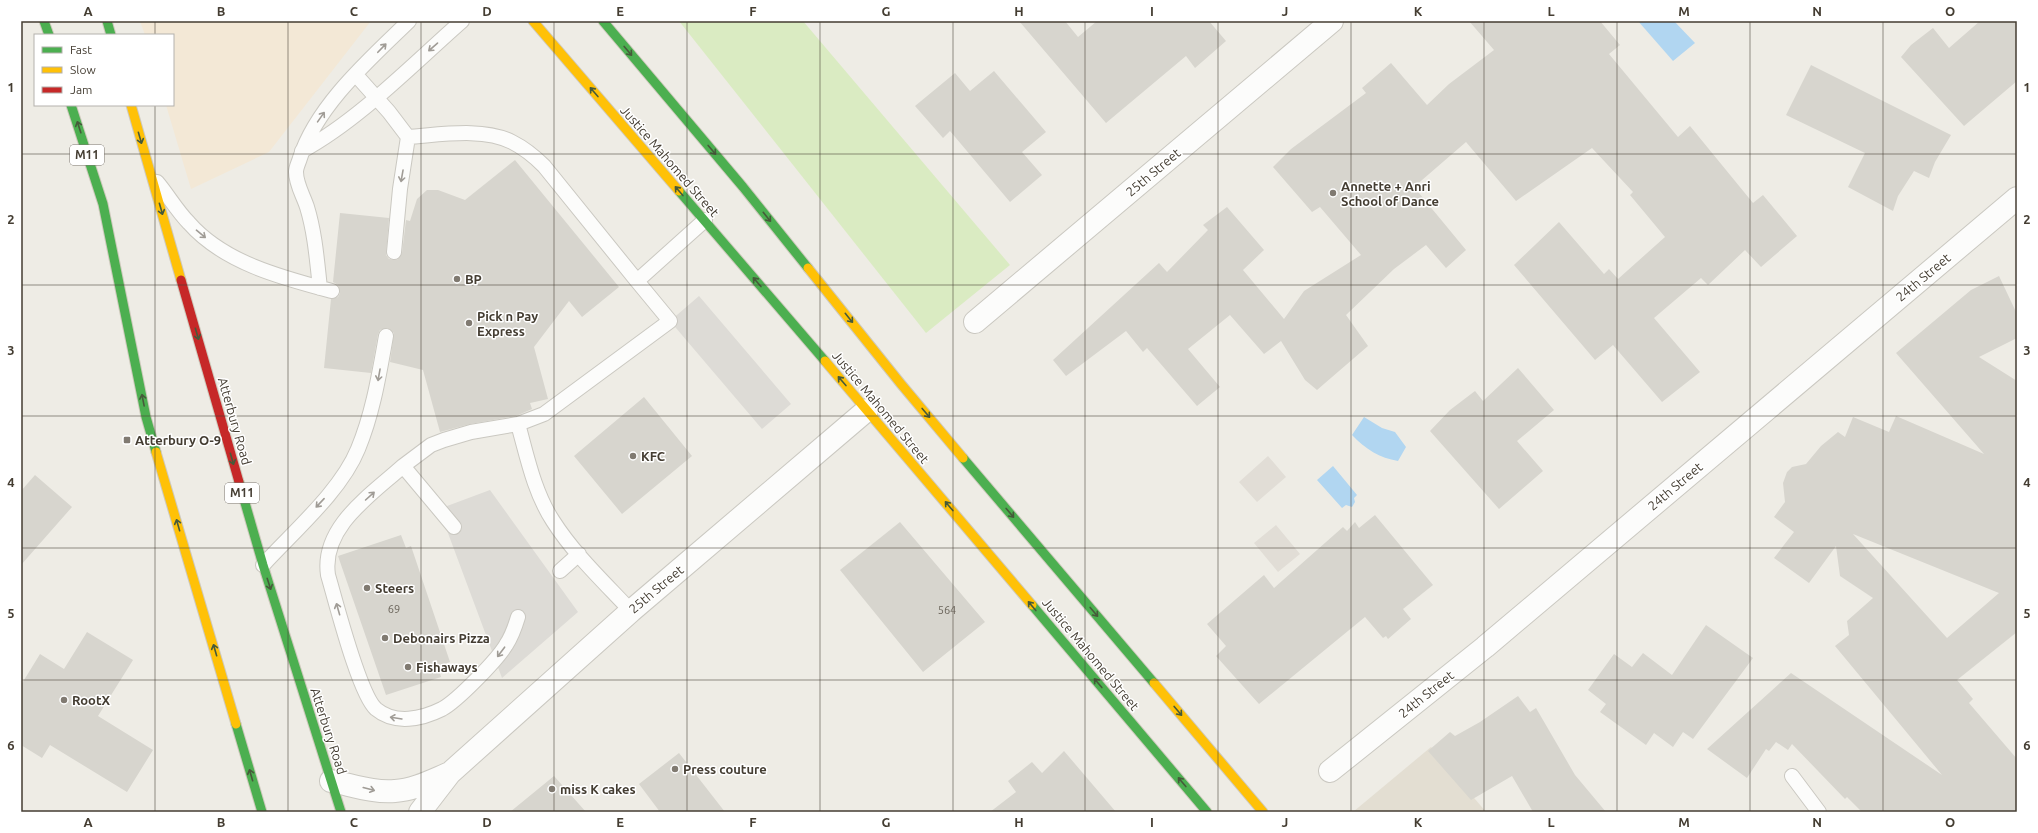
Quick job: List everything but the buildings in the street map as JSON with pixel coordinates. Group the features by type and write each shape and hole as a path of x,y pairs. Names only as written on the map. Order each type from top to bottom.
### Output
{"main road":[{"path":"44,21 49,34"},
{"path":"107,21 111,34"},
{"name":"Justice Mahomed Street","path":"533,21 867,410 1207,812"},
{"path":"603,21 742,187 901,384 1263,812"},
{"name":"M11","path":"71,106 103,204 146,417 262,812"},
{"name":"Atterbury Road","path":"131,106 263,565 341,812"}],"street":[{"name":"25th Street","path":"975,322 1332,21"},
{"name":"24th Street","path":"1330,771 1485,647 2017,198"},
{"name":"25th Street","path":"420,812 450,773 631,611 867,410"},
{"name":"25th Street","path":"331,781 377,791 395,791 411,788 450,773"}],"lane":[{"path":"150,172 189,224 219,247 249,265 326,289 307,207 297,182 296,171 302,151 314,126 330,103 409,21"},
{"path":"302,151 321,141 376,97 462,21"},
{"path":"356,76 390,112 408,137 400,189 394,252"},
{"path":"408,137 481,133 510,141 529,152 544,166 670,321 544,414 518,424 471,432 431,445 403,466 348,518 335,535 330,547 326,564 350,648 369,700 376,709 388,716 405,719 422,717 444,708 473,683 500,655 513,634 518,617"},
{"path":"637,281 705,220"},
{"path":"263,565 335,487 358,450 375,397 386,336"},
{"path":"518,424 536,487 553,521 579,554 631,611"},
{"path":"403,466 454,527"},
{"path":"560,572 579,554"},
{"path":"1792,776 1819,812"}],"shaded area":[{"path":"140,21 371,21 269,152 191,189 166,106 174,106 174,34 145,34"},
{"path":"699,296 791,404 762,429 670,321"},
{"path":"1268,456 1286,477 1257,502 1239,482"},
{"path":"490,490 578,612 502,678 439,509"},
{"path":"1276,525 1300,554 1278,572 1254,543"},
{"path":"1431,747 1486,812 1353,812"}],"green space":[{"path":"679,21 803,21 1010,265 926,333"}],"water":[{"path":"1638,21 1674,21 1695,43 1673,61"},
{"path":"1364,417 1382,428 1395,432 1406,447 1398,461 1385,458 1373,452 1362,445 1352,435"},
{"path":"1333,466 1357,495 1354,498 1355,502 1352,507 1346,505 1342,508 1317,480"}],"traffic: fast":[{"path":"44,21 49,34"},
{"path":"107,21 111,34"},
{"path":"603,21 743,187 808,268"},
{"path":"71,106 103,204 146,417 156,452"},
{"path":"679,191 825,361"},
{"path":"963,458 1154,683"},
{"path":"239,482 263,565 341,812"},
{"path":"1032,605 1207,812"},
{"path":"236,724 262,812"}],"traffic: slow":[{"path":"533,21 679,191"},
{"path":"131,106 181,280"},
{"path":"808,268 901,384 963,458"},
{"path":"825,361 1032,605"},
{"path":"156,452 236,724"},
{"path":"1154,683 1263,812"}],"traffic: jam":[{"path":"181,280 239,482"}],"place":[{"name":"Annette + Anri School of Dance","path":"1333,193"},
{"name":"BP","path":"457,279"},
{"name":"Pick n Pay Express","path":"469,323"},
{"name":"Atterbury O-9","path":"127,440"},
{"name":"KFC","path":"633,456"},
{"name":"Steers","path":"367,588"},
{"name":"Debonairs Pizza","path":"385,638"},
{"name":"Fishaways","path":"408,667"},
{"name":"RootX","path":"64,700"},
{"name":"Press couture","path":"675,769"},
{"name":"miss K cakes","path":"552,789"}]}
